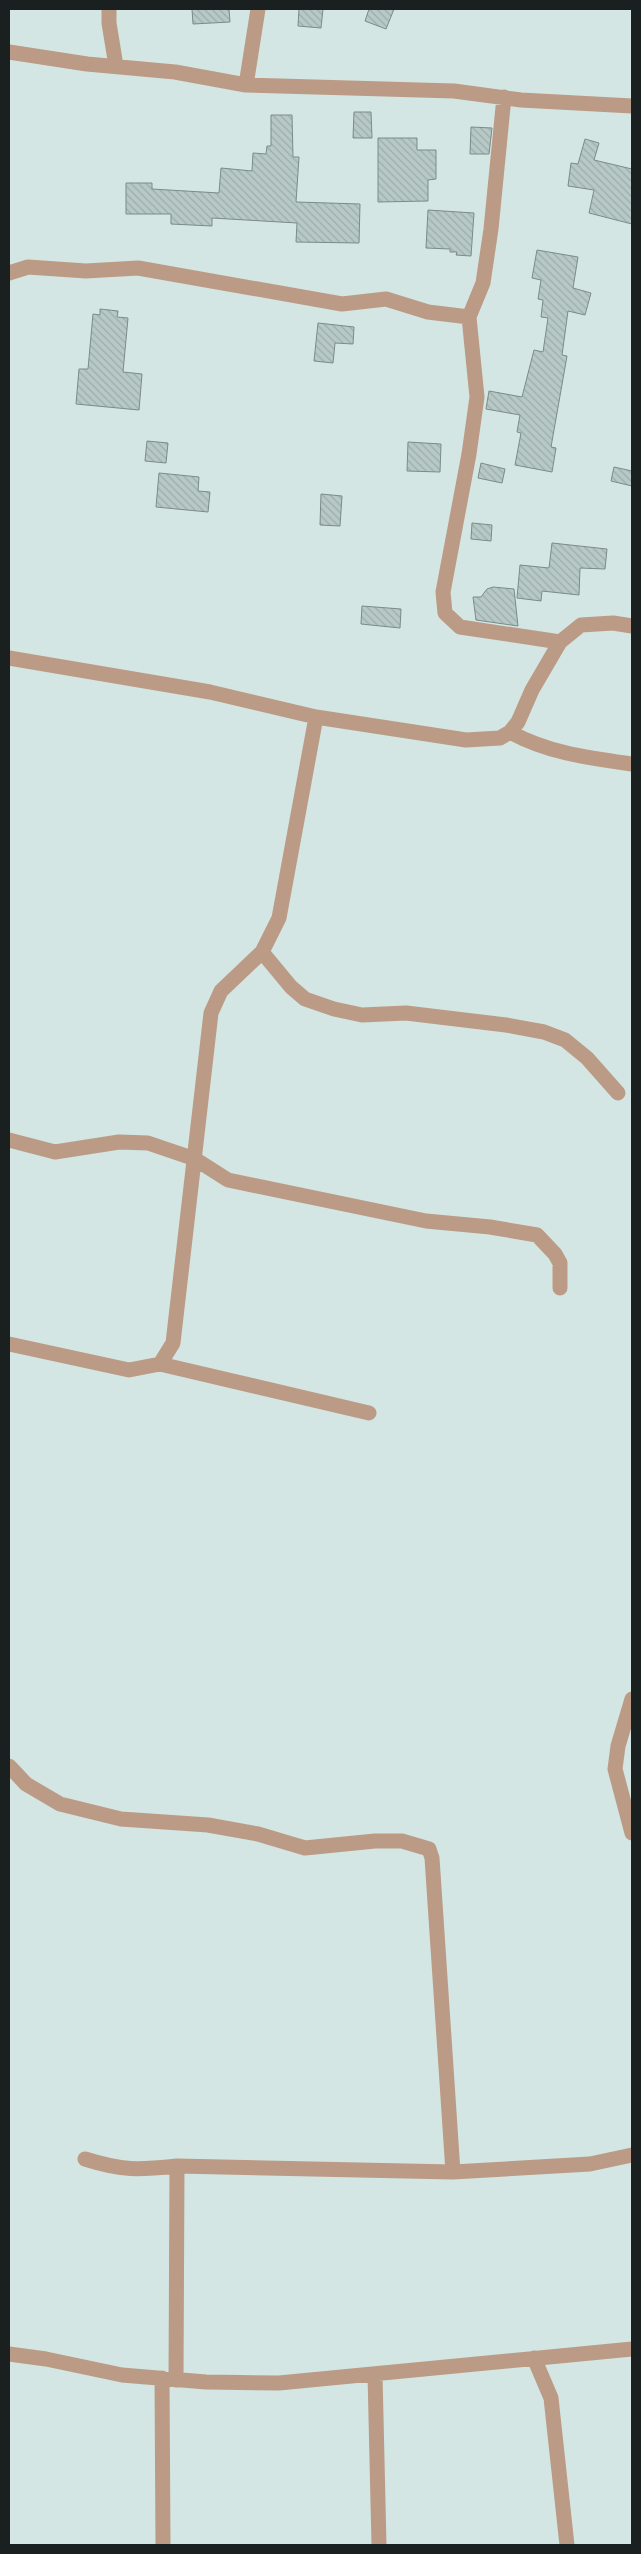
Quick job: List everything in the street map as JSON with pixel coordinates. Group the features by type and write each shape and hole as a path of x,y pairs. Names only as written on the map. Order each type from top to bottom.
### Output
{"street":[{"path":"110,9 109,24 116,66"},
{"path":"246,85 258,9"},
{"path":"9,52 175,72 246,85 454,91 504,98 632,106"},
{"path":"504,98 491,230 483,283 469,317 477,397 469,454 443,592 445,613 460,627 560,642"},
{"path":"9,273 28,267 86,271 138,268 342,304 386,299 428,312 469,317"},
{"path":"9,658 210,692 316,717 466,740 500,738 510,732 518,722 532,690 560,642 581,625 613,624 632,626"},
{"path":"160,1364 173,1343 211,1013 221,991 262,952 279,918 316,717"},
{"path":"510,732 526,741 560,753 632,764"},
{"path":"262,952 290,987 305,999 334,1009 362,1015 406,1013 506,1025 544,1032 565,1040 587,1058 618,1093"},
{"path":"9,1140 55,1152 119,1142 148,1143 195,1160 228,1180 426,1221 537,1235 556,1254 560,1263 560,1288"},
{"path":"9,1344 129,1370 160,1364 369,1413"},
{"path":"632,1699 618,1746 615,1769 632,1834"},
{"path":"9,1766 26,1784 60,1804 121,1819 208,1825 258,1834 305,1848 375,1841 402,1841 429,1849 432,1858 453,2172"},
{"path":"85,2159 110,2167 137,2170 177,2166 453,2172 590,2164 632,2155"},
{"path":"163,2545 177,2166"},
{"path":"9,2354 46,2359 122,2375 169,2379 278,2383 632,2349"},
{"path":"534,2358 551,2398 567,2545"},
{"path":"374,2374 379,2545"}],"building":[{"path":"192,9 229,9 230,22 193,24"},
{"path":"299,9 323,9 321,28 298,26"},
{"path":"369,9 394,9 386,29 365,21"},
{"path":"354,112 371,112 372,138 353,138"},
{"path":"271,115 292,115 293,157 299,157 296,202 360,204 359,243 296,242 297,223 212,218 212,226 171,224 171,214 126,214 126,183 152,183 152,189 219,193 221,168 252,171 253,153 266,154 267,146 271,146"},
{"path":"471,127 492,128 489,154 470,154"},
{"path":"378,138 417,138 417,150 436,150 436,179 428,180 428,201 378,202"},
{"path":"585,139 599,143 594,160 632,169 632,224 589,213 594,190 568,186 571,163 578,164"},
{"path":"428,210 474,213 471,256 456,255 457,252 450,252 450,249 426,248"},
{"path":"537,250 578,257 573,288 591,293 585,315 568,311 562,355 567,356 551,447 556,448 552,472 515,465 521,433 517,432 520,415 486,409 489,391 522,397 534,350 543,352 548,318 541,317 543,300 538,299 541,280 532,278"},
{"path":"100,309 118,311 117,317 128,318 123,372 142,374 139,410 76,404 79,369 88,369 93,314 100,315"},
{"path":"318,323 354,327 353,344 335,343 333,363 314,361"},
{"path":"147,441 168,443 166,463 145,461"},
{"path":"408,442 441,444 440,472 407,471"},
{"path":"481,463 505,469 502,483 478,478"},
{"path":"614,467 632,471 632,486 611,481"},
{"path":"159,473 199,477 198,491 210,492 208,512 156,507"},
{"path":"321,494 342,496 340,526 320,525"},
{"path":"472,523 492,525 491,541 471,539"},
{"path":"552,543 607,549 605,569 580,568 579,595 542,591 541,601 517,598 520,565 549,568"},
{"path":"493,587 514,589 518,626 476,620 473,597 481,597 487,589"},
{"path":"362,606 401,609 400,628 361,624"}]}
